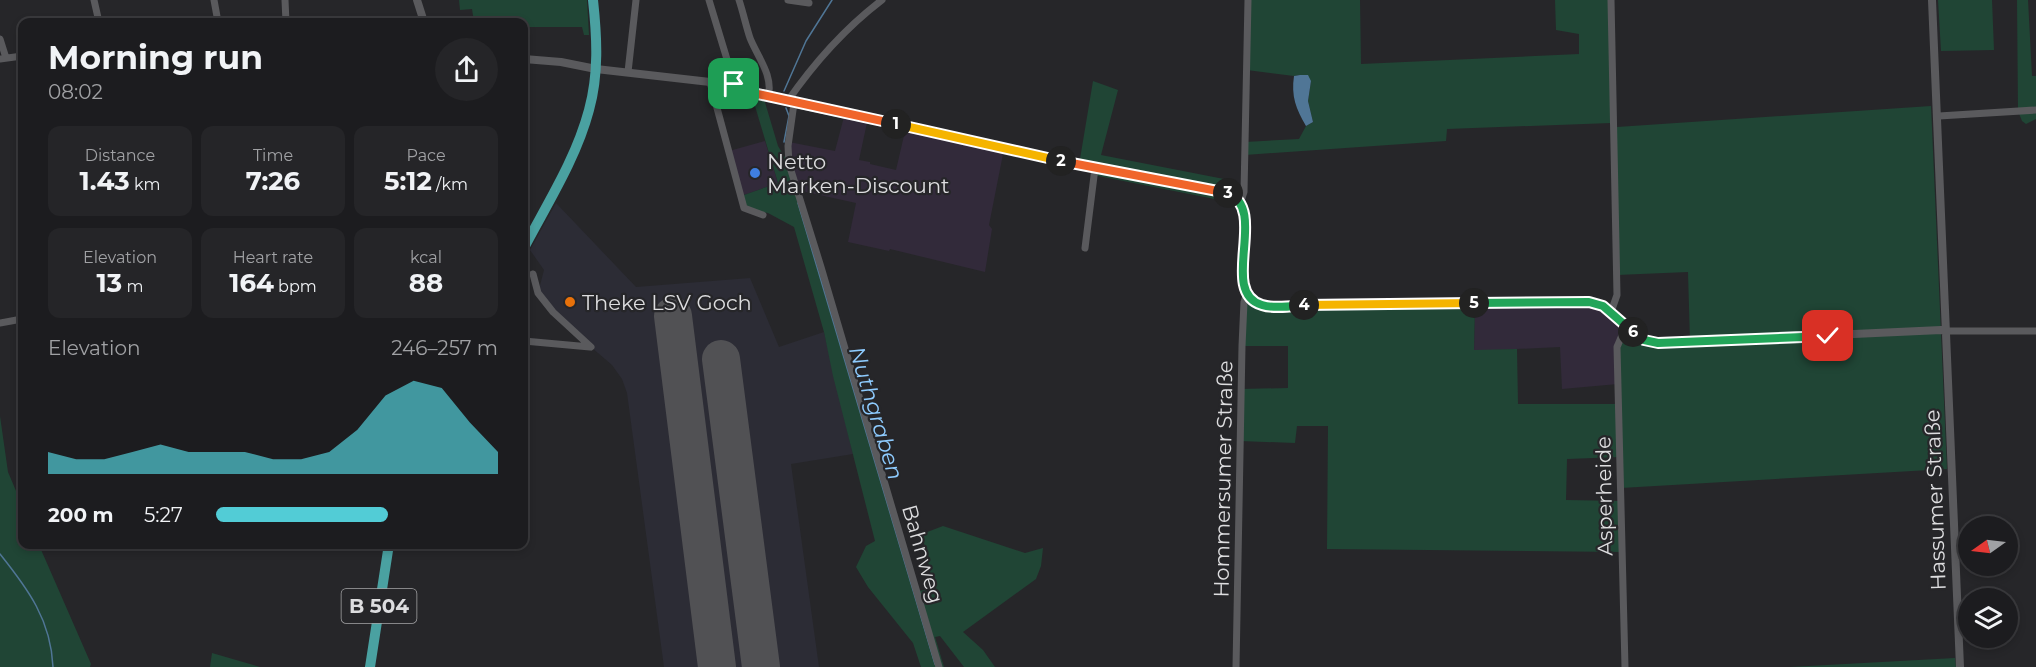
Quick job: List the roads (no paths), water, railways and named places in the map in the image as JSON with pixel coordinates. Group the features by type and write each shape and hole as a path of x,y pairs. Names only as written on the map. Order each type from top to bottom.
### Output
{"main road":[{"path":"528,240 577,145 590,109 596,69 597,42 593,0"},
{"name":"B 504","path":"370,667 388,549"}],"street":[{"path":"94,0 98,18"},
{"path":"214,0 217,18"},
{"path":"285,0 286,18"},
{"path":"417,0 423,18"},
{"path":"628,72 636,0"},
{"path":"709,0 736,89"},
{"path":"740,0 750,38 766,73 770,89 768,97"},
{"path":"788,0 809,3"},
{"path":"790,102 821,56 851,26 882,0"},
{"path":"1240,204 1244,192 1248,0"},
{"path":"1611,0 1617,295 1611,312"},
{"name":"Hassumer Straße","path":"1932,0 1939,116 1960,667"},
{"path":"0,39 3,58 18,56"},
{"path":"528,59 710,82 790,102 1095,168 1224,191 1233,195 1240,204 1245,218 1243,279 1247,293 1263,306 1589,302 1603,306 1644,340 1658,343 1941,330 2036,331"},
{"path":"710,82 744,208 763,215"},
{"name":"Bahnweg","path":"790,102 789,164 939,667"},
{"path":"1939,116 2036,110"},
{"path":"1085,248 1095,168"},
{"path":"528,341 591,347 553,312 538,293 533,274"},
{"name":"Hommersumer Straße","path":"1236,667 1242,346 1244,302 1247,293"},
{"path":"0,323 18,320"},
{"name":"Asperheide","path":"1625,667 1617,347 1626,326"}],"water":[{"path":"1308,75 1311,81 1308,101 1313,122 1306,126 1294,96 1294,76"}],"waterway":[{"name":"Nuthgraben","path":"784,91 806,41 832,0"},
{"name":"Nuthgraben","path":"784,142 789,116 786,108"},
{"name":"Nuthgraben","path":"798,203 935,664"},
{"path":"0,554 29,593 43,620 48,634 53,667"}],"place":[{"name":"Netto Marken-Discount","path":"755,173"},
{"name":"Theke LSV Goch","path":"570,302"}]}
